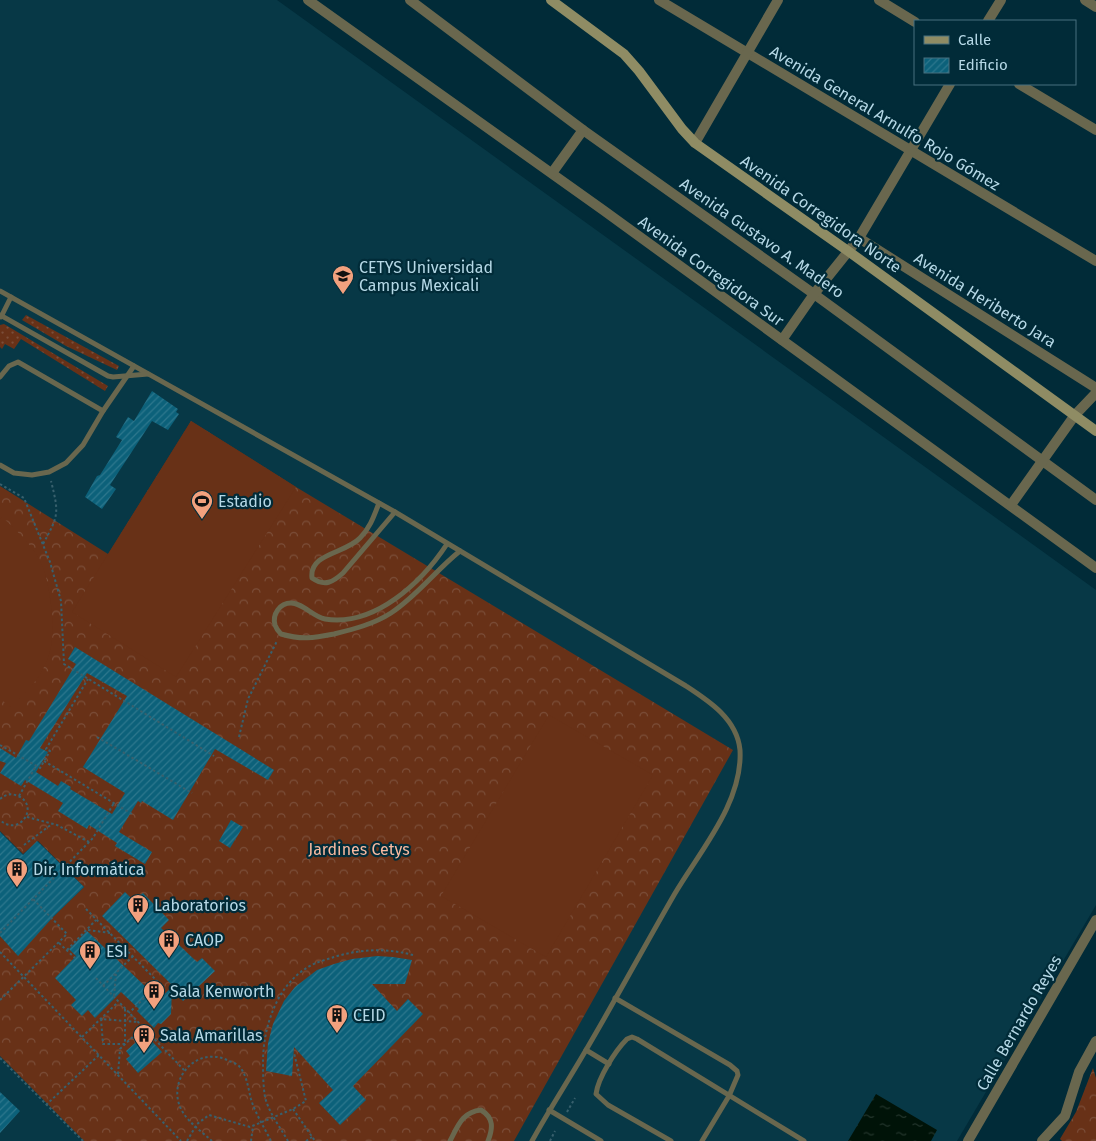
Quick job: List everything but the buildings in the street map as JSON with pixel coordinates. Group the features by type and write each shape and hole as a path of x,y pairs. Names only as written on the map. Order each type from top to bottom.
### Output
{"street":[{"name":"Avenida Corregidora Sur","path":"308,0 552,173 1096,568"},
{"name":"Avenida Gustavo A. Madero","path":"410,0 583,130 814,294 1096,500"},
{"name":"Avenida Corregidora Norte","path":"551,0 624,54 695,143 848,251 1096,431"},
{"name":"Avenida General Arnulfo Rojo Gómez","path":"659,0 1096,261"},
{"path":"695,143 778,0"},
{"path":"879,0 914,21"},
{"path":"989,20 1001,0"},
{"path":"1085,0 1096,7"},
{"path":"782,340 814,294 859,238 949,85"},
{"path":"1021,85 1096,130"},
{"path":"552,173 583,130"},
{"name":"Avenida Heriberto Jara","path":"859,238 1096,388"},
{"path":"1011,505 1076,415 1096,393"},
{"name":"Calle Bernardo Reyes","path":"968,1141 1096,920"},
{"path":"1048,1139 1065,1116 1079,1072 1096,1041"}],"lane":[{"path":"0,291 395,512 686,686 724,715 735,730 740,748 739,766 735,784 722,819 683,879 586,1050 548,1110 532,1141"},
{"path":"11,297 0,316 108,376 126,377 148,374"},
{"path":"0,377 9,366 18,362 103,411"},
{"path":"0,465 14,473 24,475 48,472 66,463 83,445 103,411 134,366"},
{"path":"379,503 370,526 361,538 351,546 321,558 314,564 311,571 312,578 327,584 334,581 344,573 395,512"},
{"path":"447,544 425,573 402,593 380,608 355,619 339,621 323,619 292,603 284,604 278,609 275,616 275,625 281,634 296,639 313,638 370,624 392,613 414,595 444,564 460,551"},
{"path":"615,998 733,1067 738,1075 729,1096 702,1141"},
{"path":"671,1141 608,1104 596,1094 597,1085 609,1064 623,1042 632,1037 804,1141"},
{"path":"586,1050 609,1064"},
{"path":"450,1141 468,1113 481,1110 491,1118 492,1124 488,1141"},
{"path":"548,1110 601,1141"}],"path":[{"path":"43,544 54,526 58,508 48,472"},
{"path":"0,484 24,498 43,544 61,601 64,664 214,756"},
{"path":"239,737 248,699 281,634"},
{"path":"0,745 40,768 50,751 46,749 88,679"},
{"path":"97,736 192,793"},
{"path":"44,761 132,814"},
{"path":"20,796 36,766"},
{"path":"0,799 8,794 13,794 20,796 28,806 23,821 14,825 8,825 0,820"},
{"path":"0,932 89,842 96,834 114,803"},
{"path":"26,816 57,825 89,842"},
{"path":"24,845 52,824"},
{"path":"0,1000 67,934 33,899"},
{"path":"86,909 159,983 129,1013"},
{"path":"67,950 96,920"},
{"path":"86,930 110,933"},
{"path":"59,943 75,958"},
{"path":"288,1141 273,1117 266,1098 263,1077 264,1044 268,1023 278,1000 286,988 299,974 314,964 347,953 378,949 399,951 413,955"},
{"path":"0,952 182,1141"},
{"path":"103,986 133,956"},
{"path":"114,997 116,974"},
{"path":"96,978 185,1071"},
{"path":"82,1037 118,1002"},
{"path":"125,1009 125,1044"},
{"path":"101,1019 138,1022"},
{"path":"101,1019 103,1044 125,1044"},
{"path":"118,1074 120,1049 143,1027"},
{"path":"187,1141 196,1127 209,1115 250,1126 293,1109 306,1101 294,1053"},
{"path":"46,1105 99,1055"},
{"path":"212,1141 196,1127 182,1110 178,1094 179,1081 188,1065 202,1057 212,1055 239,1066 248,1083 251,1099 271,1141"},
{"path":"0,1058 83,1141"},
{"path":"567,1112 575,1098"},
{"path":"293,1109 315,1141"},
{"path":"251,1141 253,1125"},
{"path":"550,1141 555,1131"},
{"path":"306,1141 312,1137"}],"shaded area":[{"name":"CETYS Universidad Campus Mexicali","path":"0,0 277,0 1096,590 1096,905 957,1141 0,1141"}],"green space":[{"path":"26,315 119,366 117,370 66,346 22,320"},
{"path":"4,324 108,386 105,391 21,339 14,349 5,344 2,349 0,347 0,325"},
{"name":"Jardines Cetys","path":"191,421 296,487 733,750 514,1141 84,1141 0,1056 0,936 54,916 84,887 38,841 23,854 0,831 0,486 108,554"},
{"name":"Estadio","path":"191,421 296,487 176,677 72,612"},
{"path":"2,517 26,541 40,562 47,582 53,631 48,659 42,671 34,683 10,707 0,698 0,519"},
{"path":"549,715 653,775 546,957 441,896"},
{"path":"1093,1068 1096,1078 1096,1141 1062,1141 1060,1139 1076,1112"}],"water":[{"path":"876,1094 937,1130 931,1141 848,1141"}],"place":[{"name":"CETYS Universidad Campus Mexicali","path":"343,295"},
{"name":"Estadio","path":"202,520"},
{"name":"Dir. Informática","path":"17,888"},
{"name":"Laboratorios","path":"138,924"},
{"name":"CAOP","path":"169,959"},
{"name":"ESI","path":"90,970"},
{"name":"Sala Kenworth","path":"154,1010"},
{"name":"CEID","path":"337,1034"},
{"name":"Sala Amarillas","path":"144,1054"}]}
